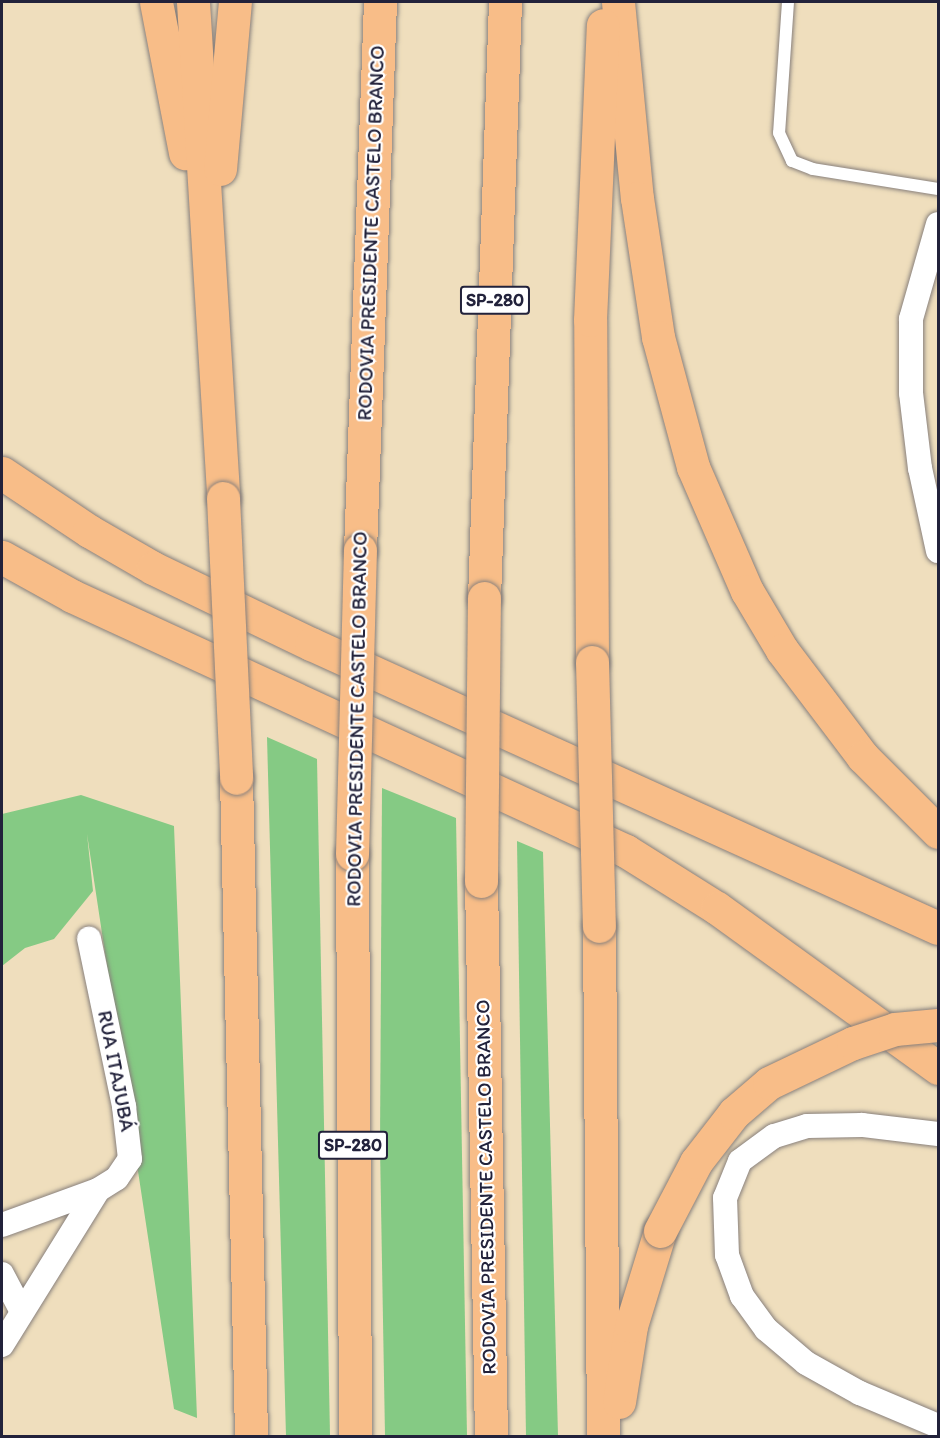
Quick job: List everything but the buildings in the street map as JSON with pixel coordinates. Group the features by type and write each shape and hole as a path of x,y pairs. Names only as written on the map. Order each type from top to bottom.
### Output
{"highway":[{"path":"156,2 210,285"},
{"path":"193,2 223,498 236,778 252,1429"},
{"path":"210,285 235,2"},
{"name":"RODOVIA PRESIDENTE CASTELO BRANCO","path":"355,1437 352,854 360,550 380,2"},
{"name":"RODOVIA PRESIDENTE CASTELO BRANCO","path":"491,1437 481,881 484,598 505,2"},
{"path":"603,1437 600,926 592,662 590,320 604,2"},
{"path":"618,2 637,198 658,337 693,467 747,591 782,650 863,757 939,832"},
{"path":"2,473 89,531 153,568 311,644 939,928"},
{"path":"2,557 83,602 626,851 717,908 939,1068"},
{"path":"616,1437 631,1326 660,1231 696,1162 734,1113 769,1083 853,1043 895,1029 939,1024"}],"street":[{"path":"939,224 911,319 911,393 920,468 939,551"},
{"name":"RUA ITAJUBÁ","path":"90,939 129,1142 130,1159 117,1178 98,1190"},
{"path":"939,1134 862,1125 807,1126 774,1136 740,1161 725,1198 727,1255 742,1296 766,1329 807,1363 860,1393 939,1426"},
{"path":"2,1225 98,1190"},
{"path":"2,1345 98,1190"},
{"path":"2,1274 21,1311"}],"lane":[{"path":"788,2 779,133 792,161 813,169 939,189"}],"green space":[{"path":"267,737 317,759 330,1436 286,1436"},
{"path":"382,788 456,818 467,1436 385,1436 380,1147"},
{"path":"81,795 174,826 197,1418 174,1409 87,834 93,891 54,939 25,948 2,966 2,814"},
{"path":"517,841 543,852 558,1436 526,1436"}]}
